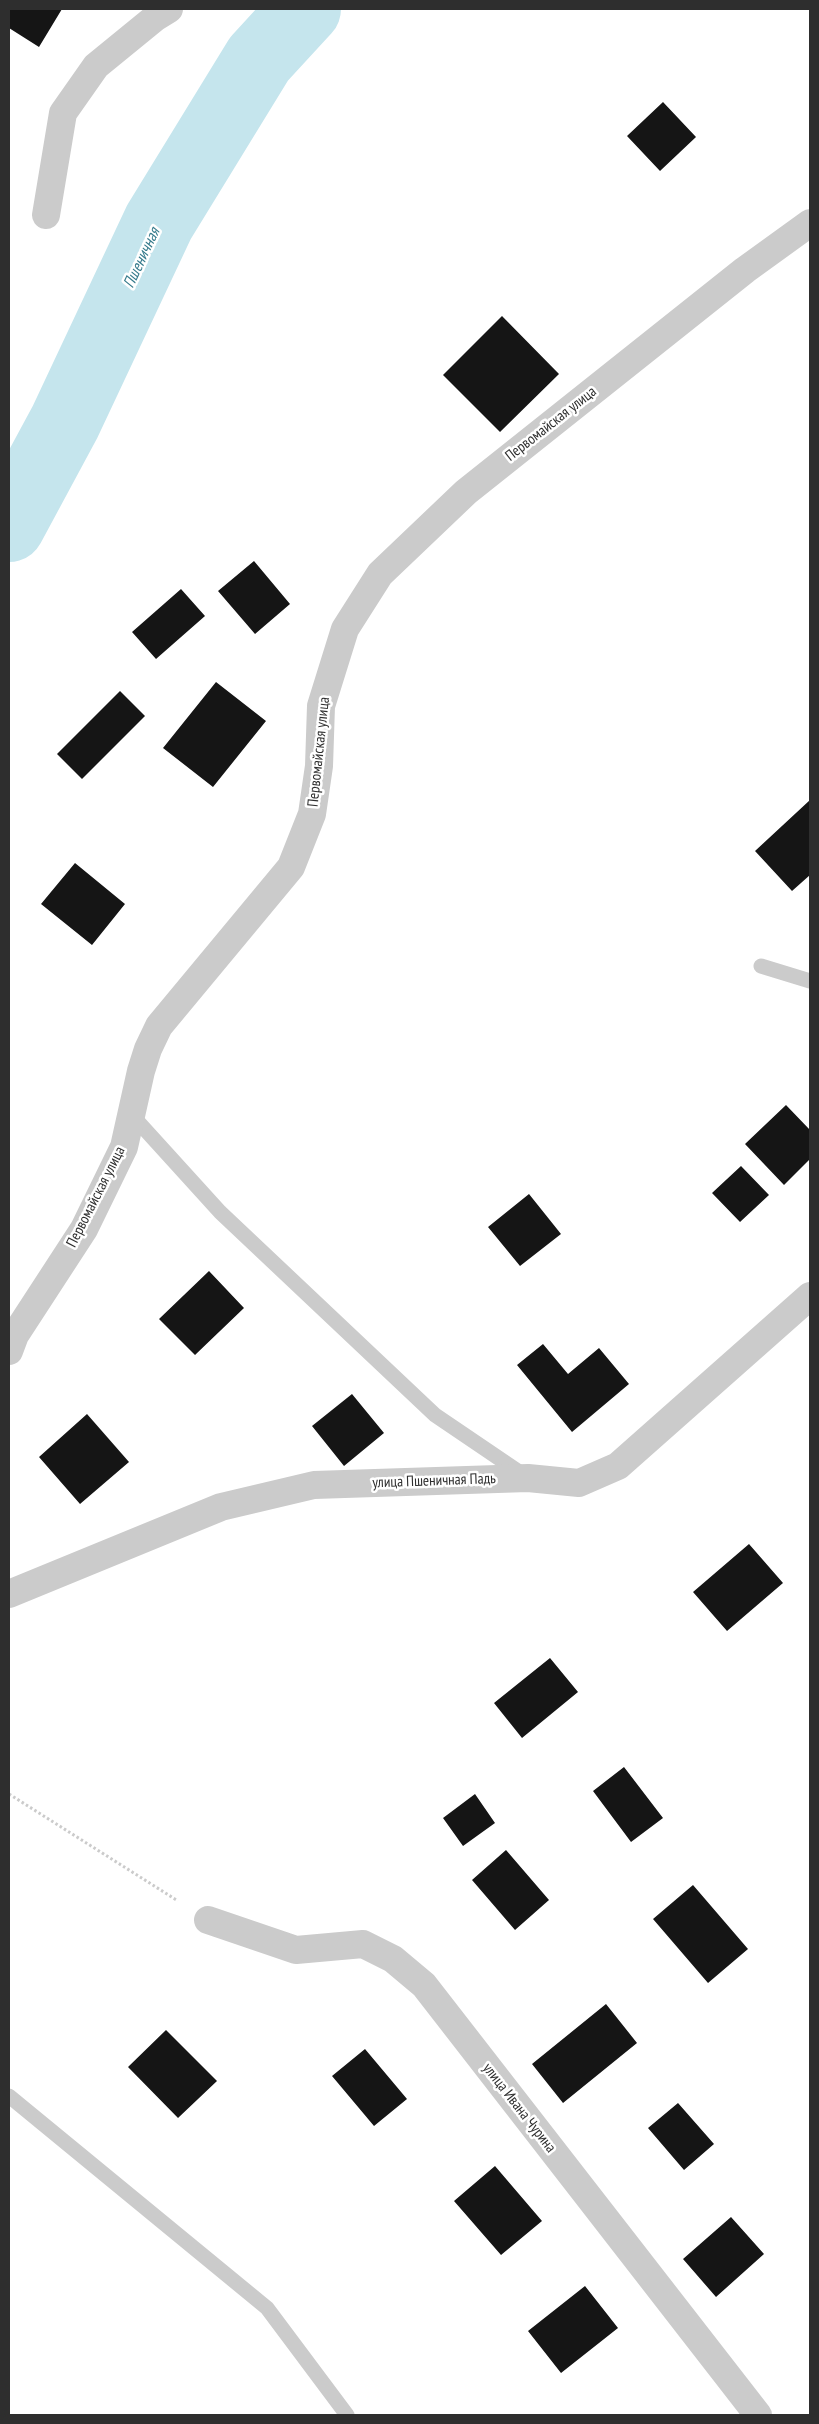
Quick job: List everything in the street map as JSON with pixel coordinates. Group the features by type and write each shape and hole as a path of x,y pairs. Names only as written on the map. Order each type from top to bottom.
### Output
{"street":[{"path":"46,215 63,113 96,66 156,17 169,9"},
{"name":"Первомайская улица","path":"9,1351 15,1335 84,1229 124,1147 148,1049 159,1026 291,867 312,814 319,766 321,706 346,629 380,574 466,492 744,270 810,223"},
{"name":"улица Пшеничная Падь","path":"9,1594 221,1507 314,1484 528,1478 579,1483 618,1466 810,1296"},
{"name":"улица Ивана Чурина","path":"208,1920 296,1950 363,1944 393,1959 424,1985 758,2415"}],"lane":[{"path":"761,966 810,982"},
{"path":"131,1114 220,1212 435,1415 528,1478"},
{"path":"9,2096 267,2308 348,2415"}],"path":[{"path":"9,1794 208,1920"}],"building":[{"path":"9,9 62,9 39,47 9,28"},
{"path":"663,102 696,137 660,171 627,136"},
{"path":"502,316 559,374 500,432 443,375"},
{"path":"254,561 290,604 255,634 218,591"},
{"path":"181,589 205,616 156,659 132,632"},
{"path":"216,682 266,721 213,787 163,748"},
{"path":"120,691 145,716 82,779 57,754"},
{"path":"810,800 810,875 792,891 755,851"},
{"path":"75,863 125,904 92,945 41,904"},
{"path":"786,1105 810,1130 810,1159 784,1185 745,1144"},
{"path":"741,1166 769,1195 740,1222 712,1193"},
{"path":"529,1194 561,1234 520,1266 488,1227"},
{"path":"209,1271 244,1308 195,1355 159,1319"},
{"path":"543,1344 568,1374 599,1348 629,1384 572,1432 517,1365"},
{"path":"352,1394 384,1433 344,1466 312,1426"},
{"path":"87,1414 129,1462 80,1504 39,1457"},
{"path":"749,1544 783,1583 727,1631 693,1592"},
{"path":"550,1658 578,1692 522,1738 494,1703"},
{"path":"624,1767 663,1818 631,1842 593,1791"},
{"path":"475,1794 495,1823 463,1846 443,1818"},
{"path":"506,1850 549,1900 515,1930 472,1880"},
{"path":"693,1885 748,1949 708,1983 653,1919"},
{"path":"606,2004 637,2043 563,2103 532,2064"},
{"path":"166,2030 217,2081 178,2118 128,2067"},
{"path":"365,2049 407,2099 374,2126 332,2076"},
{"path":"678,2103 714,2144 684,2170 648,2128"},
{"path":"495,2166 542,2221 501,2255 454,2201"},
{"path":"731,2217 764,2254 716,2297 683,2259"},
{"path":"585,2286 618,2328 561,2373 528,2331"}],"waterway":[{"name":"Пшеничная","path":"9,526 65,422 159,222 259,59 305,9"}]}
